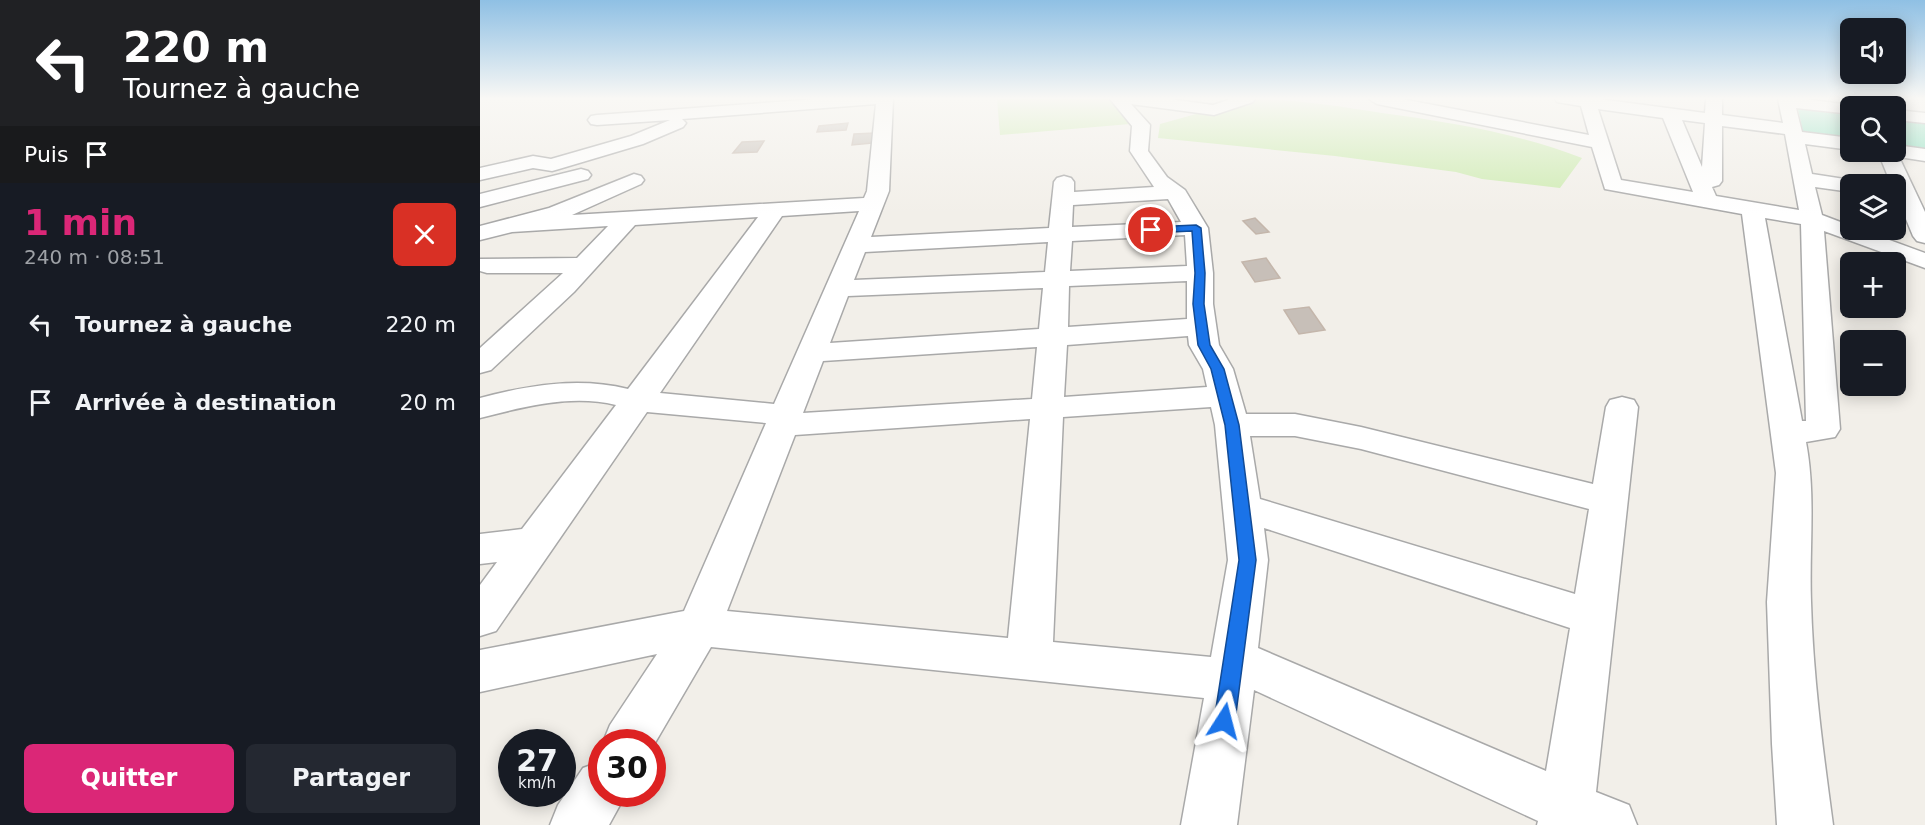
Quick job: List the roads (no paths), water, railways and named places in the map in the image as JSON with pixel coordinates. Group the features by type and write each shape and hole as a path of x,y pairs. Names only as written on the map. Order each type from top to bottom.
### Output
{"street":[{"path":"552,165 639,138"},
{"path":"636,729 699,627 837,289 852,226 878,191 882,138"},
{"path":"1140,138 1139,151 1160,181 1173,192 1196,228 1201,327 1204,345 1218,369 1228,410 1248,560 1209,825"},
{"path":"1572,138 1600,143"},
{"path":"1598,138 1612,184 1705,187 1742,196 1808,198 1840,189"},
{"path":"1682,138 1705,187"},
{"path":"1705,187 1711,138"},
{"path":"1787,434 1823,429 1808,198 1795,138"},
{"path":"1817,138 1840,142"},
{"path":"1925,154 1902,165 1909,195 1925,236"},
{"path":"480,174 533,162 552,165 563,172 634,180 557,213 480,233"},
{"path":"480,201 581,175"},
{"path":"1705,187 1742,196"},
{"path":"1029,659 1063,190 1173,192"},
{"path":"1786,193 1808,198 1925,261"},
{"path":"1742,196 1794,473 1790,602 1797,744 1805,825"},
{"path":"512,225 629,218 768,221 1060,235 1196,228"},
{"path":"480,364 584,266 629,218"},
{"path":"768,221 852,226"},
{"path":"480,618 768,221"},
{"path":"484,267 556,222"},
{"path":"484,267 584,266"},
{"path":"837,289 1200,273"},
{"path":"811,353 1201,327"},
{"path":"480,408 517,398 570,392 605,393 637,401 784,420 1048,407 1228,410 1350,435 1609,501"},
{"path":"480,671 699,627 1029,659 1232,670 1580,819 1593,617 1622,407"},
{"path":"1241,507 1593,617"},
{"path":"480,549 534,543"},
{"path":"578,825 589,807"}]}
